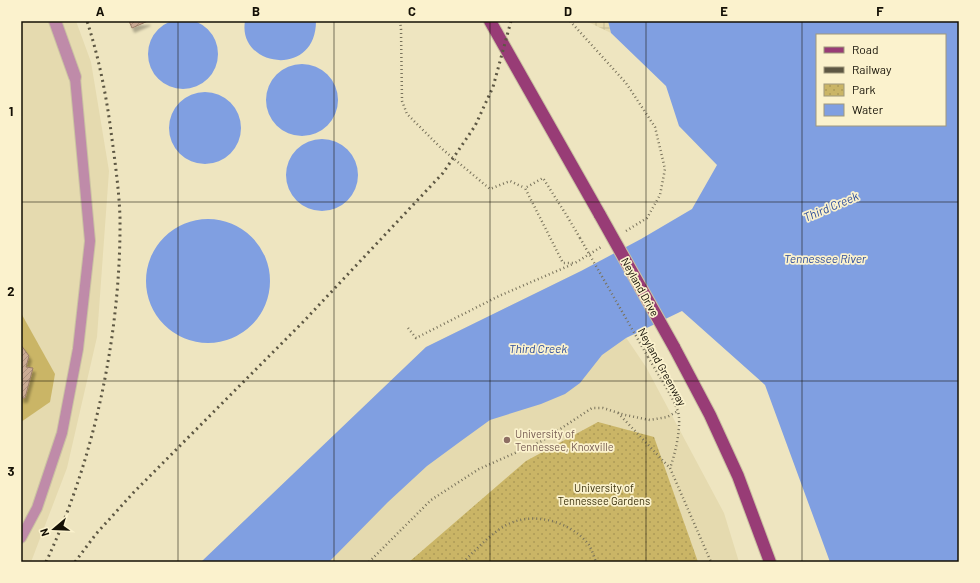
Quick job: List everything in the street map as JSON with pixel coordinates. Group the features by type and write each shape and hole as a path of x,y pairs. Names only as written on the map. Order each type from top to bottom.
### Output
{"main road":[{"name":"Neyland Drive","path":"490,21 674,347 710,415 738,476 770,562"}],"street":[{"path":"55,21 74,77"}],"lane":[{"path":"21,538 37,508 62,433 78,349 90,240 74,77"}],"path":[{"path":"400,21 402,101 407,114 441,148 490,189 510,181 525,188 563,262 575,263"},
{"path":"570,21 626,84 655,127 665,169 660,195 647,218 621,234"},
{"name":"Neyland Greenway","path":"525,188 543,178 568,216 678,411 679,423 673,460 670,468"},
{"path":"408,328 416,338 499,296 575,263 601,247"},
{"path":"370,562 432,500 479,468 542,441 592,408 603,408 650,420 667,417 678,411"},
{"path":"618,413 670,468 711,562"},
{"path":"463,562 503,526 534,518 552,520 572,530 589,545 596,562"}],"shaded area":[{"path":"21,21 76,21 91,62 109,171 97,337 67,468 31,562 21,562"},
{"path":"586,21 608,21 611,33"},
{"name":"University of Tennessee, Knoxville","path":"581,271 646,367 724,513 739,562 201,562 426,347"}],"green space":[{"path":"21,313 55,374 50,402 21,422"},
{"name":"University of Tennessee Gardens","path":"598,422 654,437 698,562 409,562 526,461"}],"water":[{"path":"176,19 190,19 203,25 212,34 216,40 218,54 216,68 208,79 197,87 190,89 176,89 169,87 158,79 150,68 148,61 148,47 150,40 158,29 169,21"},
{"path":"245,21 316,21 313,40 304,52 291,59 278,60 264,57 253,49 246,37"},
{"name":"Tennessee River","path":"608,21 959,21 959,562 830,562 765,385 682,311 626,338 602,355 580,383 565,394 541,404 490,420 427,466 388,502 329,562 201,562 426,347 581,271 641,239 692,209 717,165 679,126 666,86 611,33"},
{"path":"302,64 322,70 332,80 338,100 332,120 322,130 302,136 282,130 272,120 266,100 272,80 282,70"},
{"path":"205,92 225,98 235,108 241,128 235,148 225,158 205,164 185,158 175,148 169,128 175,108 185,98"},
{"path":"322,139 342,145 352,155 358,175 352,195 342,205 322,211 302,205 292,195 286,175 292,155 302,145"},
{"path":"214,219 232,223 243,229 256,241 266,257 270,281 266,305 260,316 248,329 226,341 202,343 184,339 173,333 160,321 148,299 146,275 150,257 156,246 168,233 190,221"}],"building":[{"path":"129,21 148,21 132,28"},
{"path":"21,345 29,356 26,367 33,368 25,398 21,398"}],"railway":[{"path":"46,562 78,481 91,438 102,394 116,306 120,218 116,171 101,72 87,21"},
{"path":"75,562 96,534 134,492 303,322 443,173 475,126 493,87 511,21"}],"place":[{"name":"University of Tennessee, Knoxville","path":"507,440"}],"water label":[{"name":"Third Creek","path":"831,207"},
{"name":"Third Creek","path":"538,349"}]}
